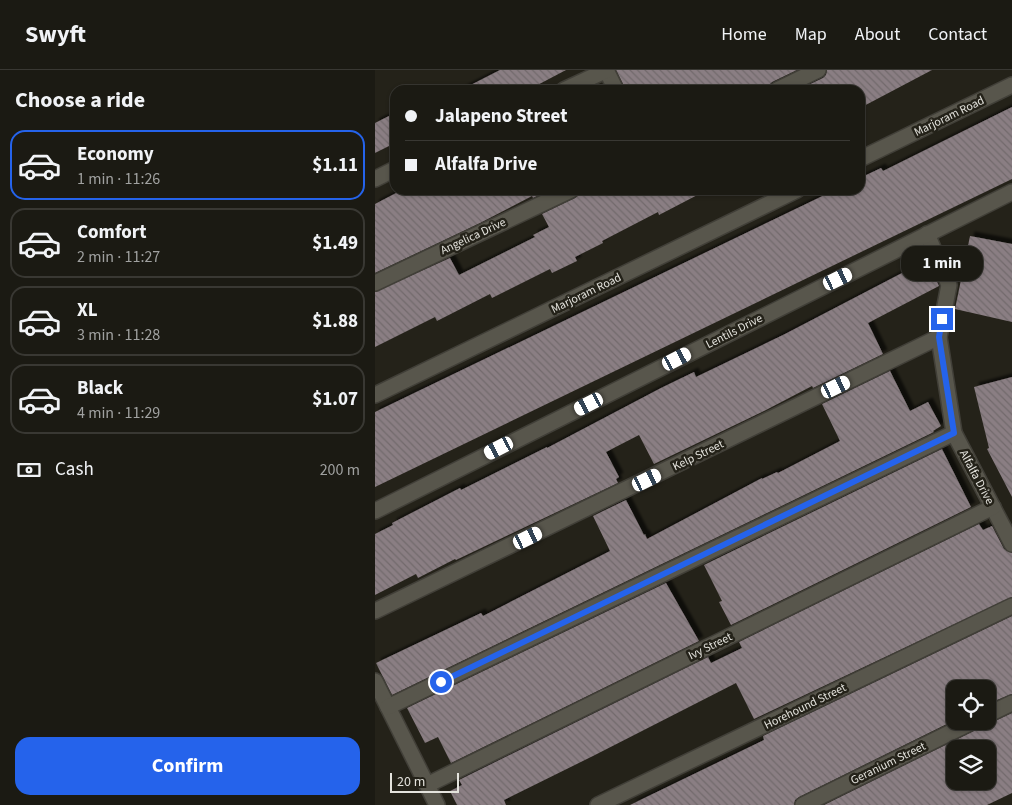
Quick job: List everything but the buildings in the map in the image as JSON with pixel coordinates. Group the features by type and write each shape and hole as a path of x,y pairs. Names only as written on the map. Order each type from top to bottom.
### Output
{"street":[{"path":"574,85 606,70 614,85"},
{"path":"787,85 818,70"},
{"name":"Marjoram Road","path":"865,157 1012,85"},
{"path":"375,179 390,172"},
{"name":"Lentils Drive","path":"375,510 1012,192"},
{"name":"Angelica Drive","path":"375,283 560,195"},
{"name":"Marjoram Road","path":"375,395 787,195"},
{"name":"Alfalfa Drive","path":"927,234 949,285 939,337 954,433 1012,544"},
{"name":"Kelp Street","path":"375,611 939,337"},
{"path":"388,707 954,433"},
{"name":"Ivy Street","path":"427,785 993,507"},
{"name":"Horehound Street","path":"598,805 1012,606"},
{"path":"375,681 437,805"},
{"path":"996,710 1012,702"},
{"name":"Geranium Street","path":"803,805 956,730"}],"route":[{"path":"441,682 954,433 939,337 942,319"}]}
